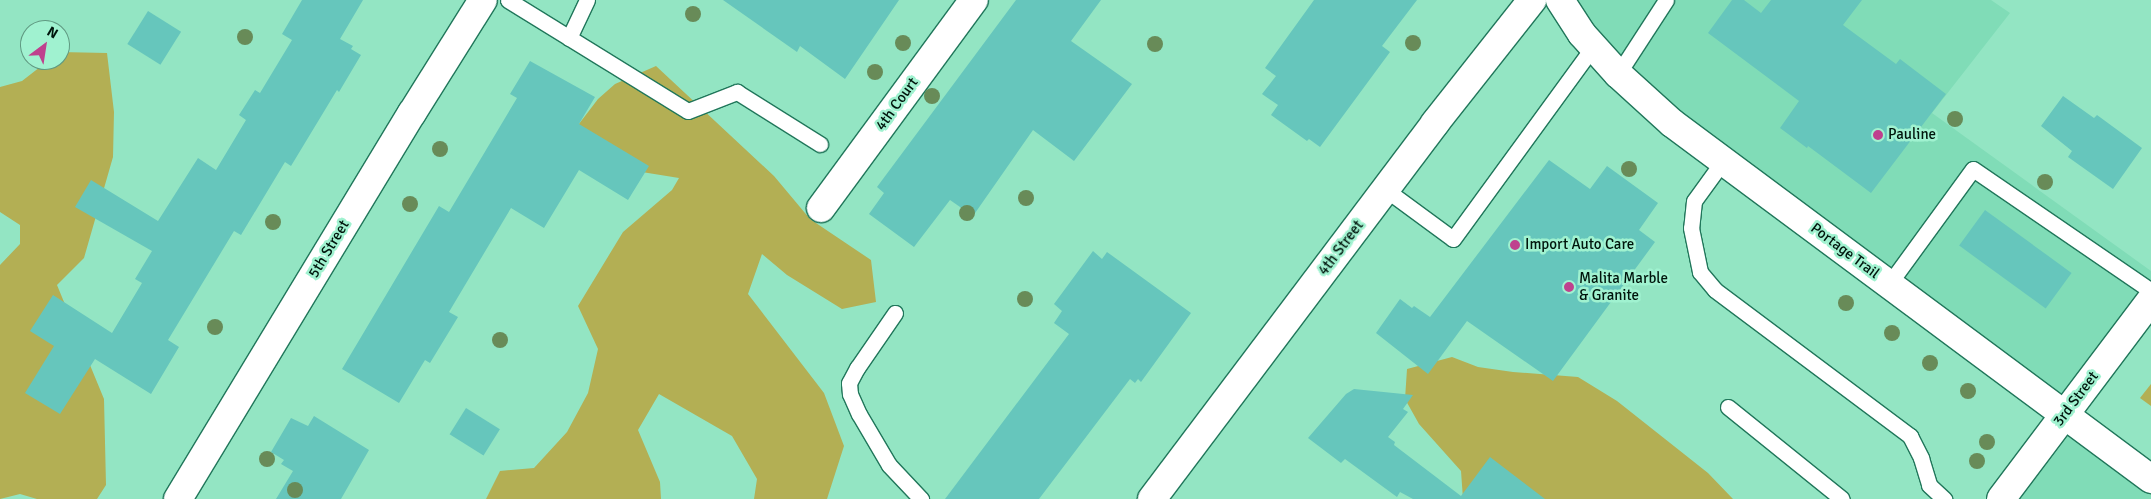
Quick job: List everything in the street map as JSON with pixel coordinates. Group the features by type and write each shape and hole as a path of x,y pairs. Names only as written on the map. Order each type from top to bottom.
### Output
{"street":[{"name":"5th Street","path":"178,499 412,113 483,0"},
{"name":"4th Court","path":"822,208 974,0"},
{"name":"4th Street","path":"1152,499 1385,190 1532,0"},
{"name":"Portage Trail","path":"1560,0 1593,47 1618,74 1672,123 2151,480"},
{"name":"3rd Street","path":"2001,499 2151,300"}],"lane":[{"path":"508,0 688,111 737,92 820,144"},
{"path":"569,38 588,0"},
{"path":"1618,74 1666,0"},
{"path":"1385,190 1453,238 1593,47"},
{"path":"1723,161 1694,201 1691,228 1693,249 1700,272 1715,290 1910,436 1921,458 1929,485 1944,499"},
{"path":"1888,284 1973,169 2151,291"},
{"path":"895,313 856,368 849,383 850,394 859,414 889,465 921,499"},
{"path":"1728,407 1842,499"}],"shaded area":[{"path":"1560,0 1991,0 2010,13 1932,113 2151,271 2151,300 2064,415 1672,123"},
{"path":"70,52 107,53 114,112 113,157 84,258 57,285 104,399 106,485 97,499 37,499 20,494 0,499 0,265 20,244 20,225 0,212 0,87 22,81 36,70 70,70"},
{"path":"656,66 774,176 810,219 871,260 876,302 842,309 787,275 762,254 748,294 824,393 844,446 827,499 754,499 757,479 732,436 659,394 638,430 660,482 661,499 486,499 500,471 534,468 567,432 588,393 598,349 578,306 623,232 672,190 679,178 580,162 569,137 598,99 615,84"},
{"path":"1452,357 1478,367 1578,377 1617,401 1708,473 1733,499 1463,499 1461,471 1419,424 1405,399 1407,369"},
{"path":"2151,384 2151,406 2140,398"},
{"path":"2069,435 2151,495 2151,499 2020,499"}],"building":[{"path":"302,0 363,0 340,39 353,46 351,49 361,55 339,92 337,90 291,166 285,162 241,235 234,231 168,340 179,347 151,394 95,359 60,414 25,393 54,346 30,331 53,295 112,333 142,283 135,279 152,251 75,207 91,180 158,221 198,158 216,170 246,120 239,115 255,90 260,93 292,40 282,34"},
{"path":"723,0 899,0 845,79 800,46 797,52"},
{"path":"1016,0 1101,0 1071,41 1132,84 1074,161 1033,130 973,216 950,200 914,247 869,214 884,193 877,187"},
{"path":"1314,0 1417,0 1382,46 1390,52 1320,147 1309,139 1307,141 1271,115 1278,105 1262,94 1276,76 1265,68"},
{"path":"1732,0 1744,0 1761,13 1771,0 1862,0 1843,25 1896,64 1900,59 1946,94 1871,193 1808,146 1807,148 1780,128 1799,101 1708,33"},
{"path":"148,11 181,32 160,65 127,44"},
{"path":"530,61 595,97 579,124 649,166 628,200 579,170 544,228 511,208 449,312 458,317 430,363 425,360 399,403 342,369 439,206 449,212 517,98 510,94"},
{"path":"2063,96 2094,118 2097,115 2142,148 2113,189 2068,157 2072,151 2041,126"},
{"path":"1549,160 1590,189 1607,166 1658,203 1639,230 1655,242 1553,381 1467,321 1428,374 1376,333 1400,299 1412,308 1414,306 1430,317"},
{"path":"1985,210 2072,273 2046,308 1959,246"},
{"path":"1093,251 1102,259 1107,252 1191,313 1141,382 1138,379 1135,383 1130,379 1039,499 945,499 1069,334 1054,323 1062,311 1054,304"},
{"path":"1354,389 1413,395 1403,409 1408,412 1388,437 1395,442 1394,445 1461,496 1490,457 1545,499 1413,499 1400,492 1397,497 1345,459 1341,463 1308,438 1346,394"},
{"path":"466,408 500,429 483,455 450,434"},
{"path":"314,416 369,450 341,499 276,499 293,471 281,464 284,460 271,452 291,418 308,426"}],"place":[{"name":"Pauline","path":"1878,135"},
{"name":"Import Auto Care","path":"1515,245"},
{"name":"Malita Marble & Granite","path":"1569,287"}]}
